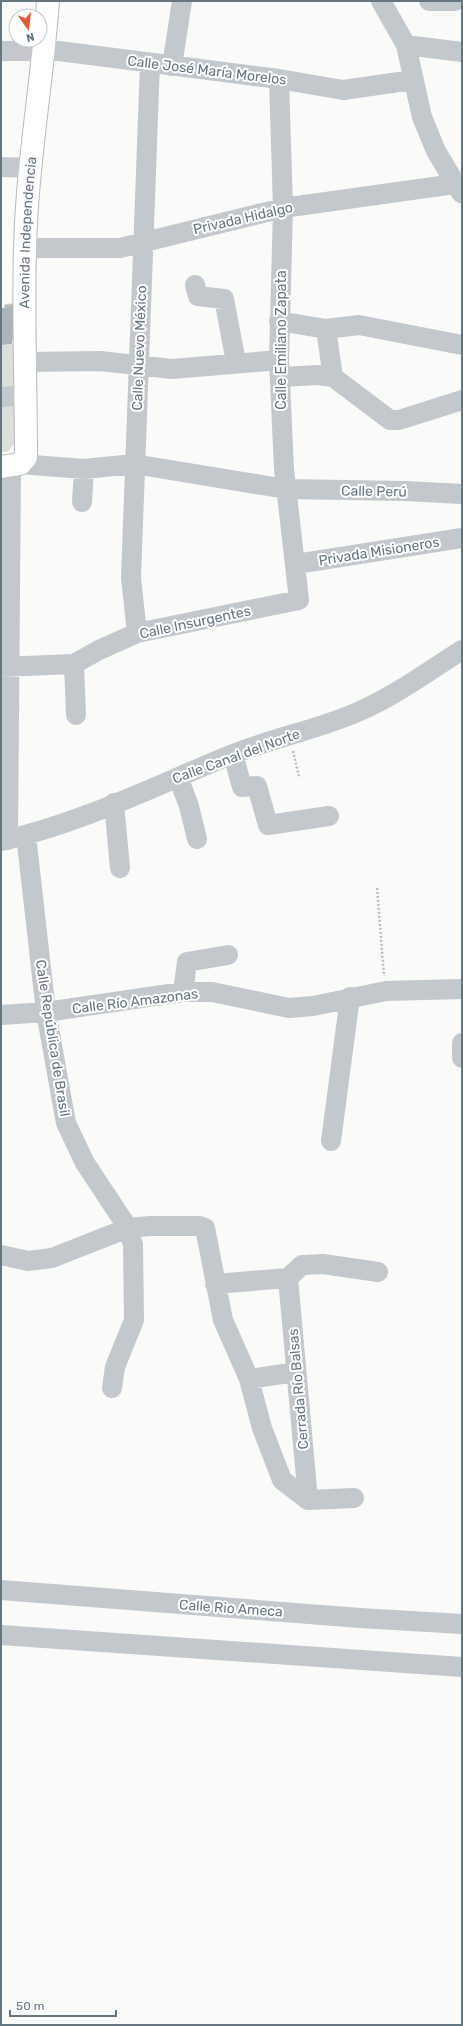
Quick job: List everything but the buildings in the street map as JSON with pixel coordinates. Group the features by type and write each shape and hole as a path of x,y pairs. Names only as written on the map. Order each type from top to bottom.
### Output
{"main road":[{"name":"Avenida Independencia","path":"11,466 26,457 25,248 30,168 45,50 48,1"}],"street":[{"path":"172,66 182,1"},
{"path":"381,1 406,45 422,116 431,137 460,187"},
{"path":"429,1 455,1"},
{"path":"406,45 462,52"},
{"name":"Calle José María Morelos","path":"1,51 45,50 279,79 343,90 413,80"},
{"name":"Calle Nuevo México","path":"137,633 131,578 134,464 150,63"},
{"name":"Calle Emiliano Zapata","path":"279,79 283,208 278,321 279,368 286,489 296,564 299,600"},
{"path":"1,167 30,168"},
{"name":"Privada Hidalgo","path":"25,248 120,248 283,208 460,187"},
{"path":"195,286 198,296 224,299 236,362"},
{"path":"278,321 326,328 359,325 462,345"},
{"path":"326,328 332,376"},
{"path":"26,362 100,361 138,367 172,369 236,362 332,376 390,420 399,420 462,400"},
{"path":"1,396 26,395"},
{"name":"Calle Perú","path":"11,466 84,469 134,464 286,489 405,491 462,494"},
{"name":"Calle República de Brasil","path":"11,466 5,668 12,838 66,1122 85,1163 128,1228 132,1245 134,1320 114,1367 112,1388"},
{"path":"82,502 84,469"},
{"name":"Privada Misioneros","path":"296,564 462,538"},
{"name":"Calle Insurgentes","path":"5,668 74,664 99,650 137,633 299,600"},
{"name":"Calle Canal del Norte","path":"12,838 84,815 233,754 361,710 462,650"},
{"path":"74,664 76,715"},
{"path":"233,754 242,788 257,786 268,825 329,816"},
{"path":"178,777 189,806 197,839"},
{"path":"114,803 120,868"},
{"path":"183,992 187,962 228,955"},
{"name":"Calle Río Amazonas","path":"1,1015 46,1012 183,992 212,992 289,1008 313,1006 350,997 386,991 462,989"},
{"path":"331,1141 350,997"},
{"path":"462,1043 462,1058"},
{"path":"1,1255 28,1261 52,1258 128,1228 178,1226 200,1226 205,1228 208,1233 215,1284 223,1320 250,1379 262,1428 282,1480 308,1500 354,1498"},
{"path":"215,1284 288,1278 302,1265 323,1264 378,1272"},
{"name":"Cerrada Río Balsas","path":"288,1278 308,1500"},
{"path":"250,1379 296,1372"},
{"name":"Calle Rio Ameca","path":"1,1590 360,1618 462,1624"},
{"path":"1,1635 462,1667"}],"path":[{"path":"289,736 299,777"},
{"path":"377,888 386,991"}],"shaded area":[{"path":"16,344 17,441 7,452 1,452 1,345"}]}
